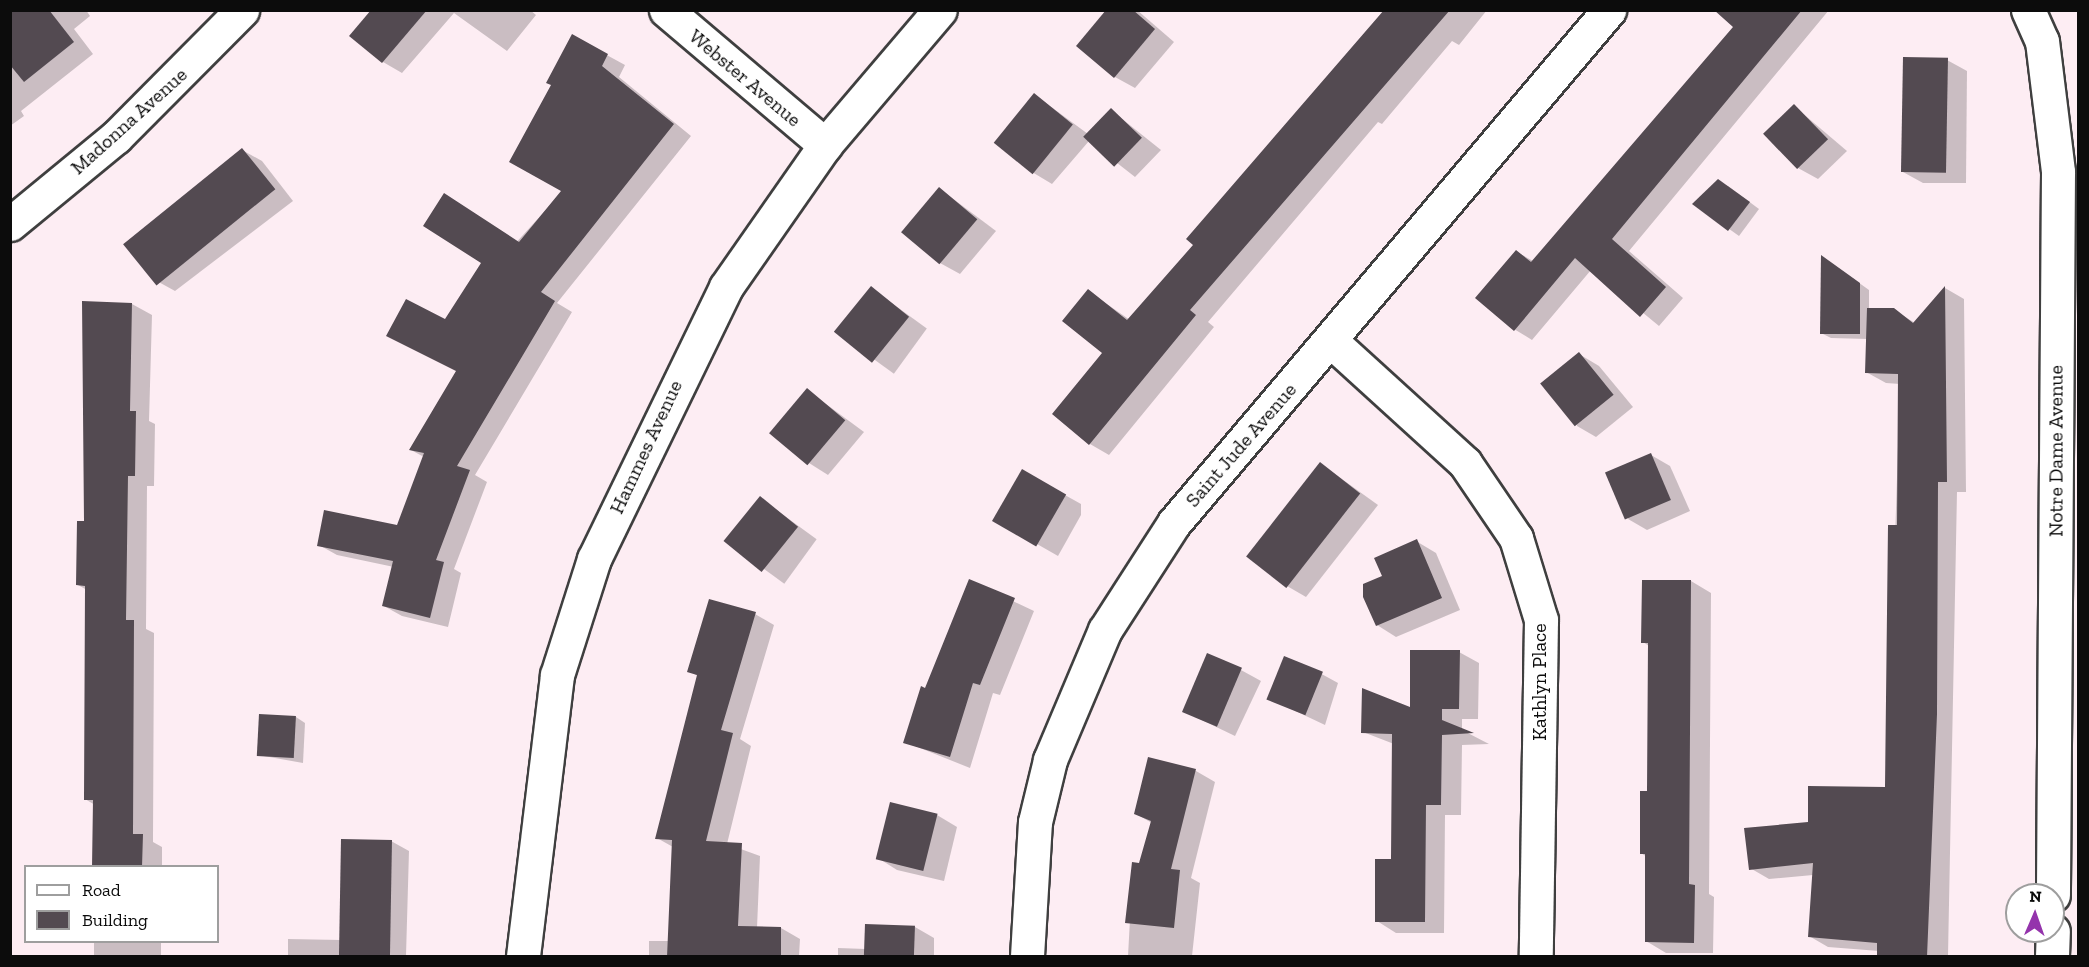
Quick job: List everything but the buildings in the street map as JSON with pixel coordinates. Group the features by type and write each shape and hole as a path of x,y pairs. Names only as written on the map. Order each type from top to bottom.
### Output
{"street":[{"name":"Madonna Avenue","path":"10,224 116,136 242,10"},
{"name":"Webster Avenue","path":"666,10 825,145"},
{"name":"Hammes Avenue","path":"523,957 557,675 594,559 651,431 726,287 825,145 940,10"},
{"name":"Saint Jude Avenue","path":"1027,957 1037,811 1050,760 1105,630 1174,523 1331,341 1609,10"},
{"name":"Notre Dame Avenue","path":"2028,10 2043,42 2058,171 2053,883"},
{"name":"Kathlyn Place","path":"1331,341 1465,464 1516,538 1541,620 1536,957"}]}
